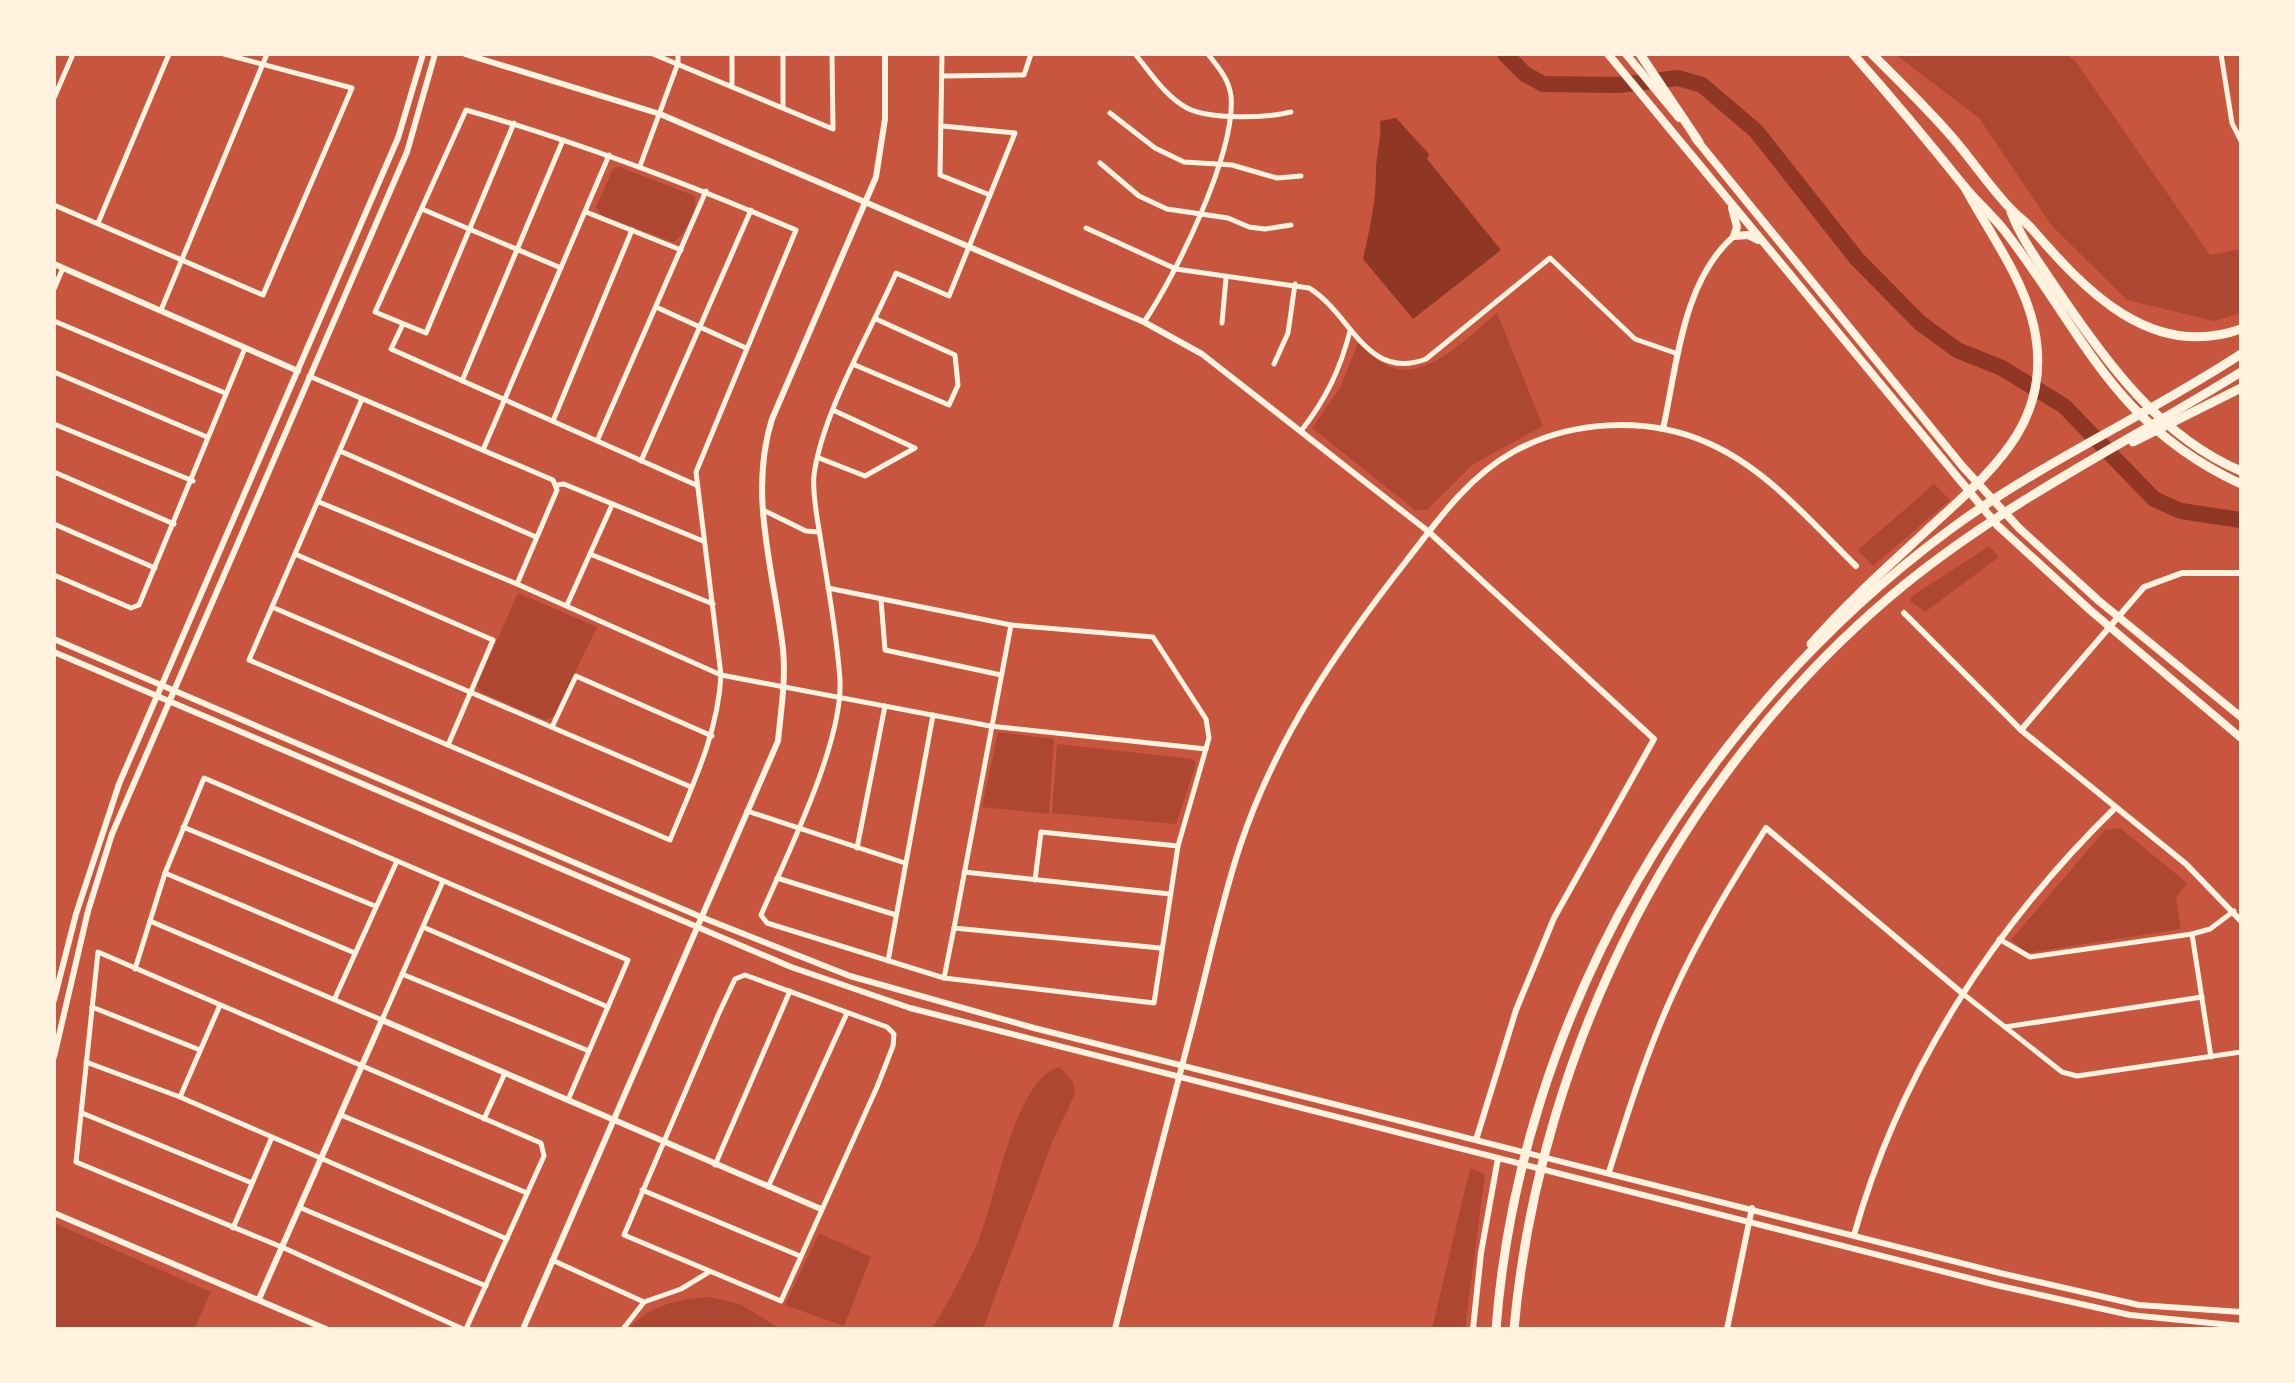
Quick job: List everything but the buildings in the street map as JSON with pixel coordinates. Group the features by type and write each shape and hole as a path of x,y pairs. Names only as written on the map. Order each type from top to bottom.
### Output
{"highway":[{"path":"1608,54 1988,515 2109,625 2241,738"},
{"path":"1626,54 1663,93"},
{"path":"1640,54 1663,93 1699,142 1963,467 2019,528 2241,717"},
{"path":"1853,54 2004,230 2080,344 2118,392 2166,440 2191,458 2241,484"},
{"path":"1872,54 1951,136 2010,209 2071,275 2124,316 2180,337 2203,338 2241,329"},
{"path":"1496,1329 1499,1287 1519,1182 1550,1071 1575,1008 1616,923 1667,833 1702,779 1837,615 2008,450 2024,424 2036,393 2039,369 2033,324 2019,283 1964,186"},
{"path":"1728,200 1737,227 1734,236 1748,235 1765,244"},
{"path":"2010,209 2019,233 2094,344 2140,400 2200,449 2241,471"},
{"path":"1768,696 1843,621 1948,531 2014,487 2241,354"},
{"path":"1514,1329 1536,1187 1568,1076 1607,978 1651,889 1714,790 1790,695 1877,608 1958,544 2241,372"},
{"path":"2094,460 2180,422 2241,388"}],"street":[{"path":"54,98 73,54"},
{"path":"98,223 169,54"},
{"path":"54,205 263,295 352,88 224,54"},
{"path":"161,310 267,54"},
{"path":"54,1000 98,843 162,686 398,138 423,54"},
{"path":"54,1057 88,911 112,834 407,152 435,54"},
{"path":"465,54 660,114 1144,322 1202,354 1429,532 1654,739 1554,918 1516,1010 1476,1140"},
{"path":"653,54 732,84 833,129 832,54"},
{"path":"640,166 678,63 678,54"},
{"path":"732,54 732,84"},
{"path":"783,54 783,107"},
{"path":"523,1329 778,741 784,686 783,651 762,510 763,453 772,419 867,204 882,151 885,54"},
{"path":"942,54 940,175 990,195"},
{"path":"942,76 1024,75 1031,54"},
{"path":"1135,54 1167,93 1189,109 1268,118 1291,112"},
{"path":"1144,322 1176,269 1201,214 1231,115 1231,93 1225,75 1208,54"},
{"path":"2221,54 2232,123 2241,141"},
{"path":"362,399 249,660 670,840 712,736 720,705 721,675 696,472 796,230 640,166 514,123 466,110 375,312 426,333 514,123"},
{"path":"1110,113 1155,148 1184,162 1217,164 1277,178 1301,176"},
{"path":"828,588 1011,625 1153,637 1206,719 1209,738 1188,801 1178,846 1154,1003 944,978 767,923 761,915 811,800 839,697 814,486 819,458 835,410 896,273 949,296 1015,133 942,126"},
{"path":"462,381 563,140"},
{"path":"483,450 609,155"},
{"path":"1100,163 1139,196 1167,209 1265,229 1291,225"},
{"path":"597,441 706,191"},
{"path":"422,209 561,268"},
{"path":"641,461 751,210"},
{"path":"586,212 681,250"},
{"path":"1086,228 1176,269 1309,288 1326,299 1350,331 1386,362 1412,365 1426,359 1550,258 1635,339 1679,354"},
{"path":"553,421 632,230"},
{"path":"1663,429 1694,297 1709,267 1734,236"},
{"path":"54,264 298,371"},
{"path":"54,289 63,268"},
{"path":"1222,323 1226,278"},
{"path":"1274,364 1288,333 1295,284"},
{"path":"656,307 746,348"},
{"path":"855,365 949,405 958,385 955,355 876,319"},
{"path":"54,321 225,393"},
{"path":"403,324 391,349 696,485"},
{"path":"1301,431 1327,396 1340,368 1350,331"},
{"path":"54,575 131,608 139,605 193,481 207,437 245,348"},
{"path":"54,372 207,437"},
{"path":"309,376 557,485 564,484 703,541"},
{"path":"819,458 865,476 915,448 835,410"},
{"path":"54,424 193,481"},
{"path":"1115,1329 1240,845 1272,766 1316,684 1429,532 1477,478 1535,442 1600,426 1663,429 1704,441 1754,470 1856,566"},
{"path":"340,451 536,537"},
{"path":"54,472 174,524"},
{"path":"517,584 557,485"},
{"path":"318,502 567,605 721,675 990,726 1206,749"},
{"path":"567,605 612,505"},
{"path":"762,510 806,531 819,532"},
{"path":"54,524 155,568"},
{"path":"295,554 493,640 448,745"},
{"path":"590,554 713,604"},
{"path":"2021,730 2144,587 2182,573 2241,573"},
{"path":"881,599 885,650 1001,675"},
{"path":"272,607 691,787"},
{"path":"1904,613 2021,730 2186,864 2241,921"},
{"path":"944,978 1011,625"},
{"path":"54,639 701,917 850,976 1509,1149 2117,1300 2174,1309 2241,1312"},
{"path":"54,652 846,988 1178,1078 2101,1310 2172,1321 2241,1326"},
{"path":"552,727 576,676 712,736"},
{"path":"857,848 885,706"},
{"path":"888,961 933,715"},
{"path":"135,969 165,873 204,778 628,960 568,1100"},
{"path":"1854,1235 1869,1184 1893,1122 1962,993 1999,938 2070,853 2115,808"},
{"path":"746,811 905,863"},
{"path":"183,827 375,906"},
{"path":"1609,1172 1646,1059 1673,993 1722,899 1766,828 1962,993 2062,1072 2077,1076 2241,1052"},
{"path":"1035,880 1041,832 1178,846"},
{"path":"335,998 397,861"},
{"path":"964,872 1170,894"},
{"path":"165,873 355,953"},
{"path":"777,878 896,915"},
{"path":"259,1299 443,881"},
{"path":"1999,938 2030,957 2192,934 2210,929 2234,911"},
{"path":"150,921 821,1209"},
{"path":"423,927 608,1007"},
{"path":"954,928 1160,948"},
{"path":"2192,934 2211,1057"},
{"path":"98,952 135,969 541,1143 544,1156 465,1329 284,1248 76,1162 98,952"},
{"path":"402,974 589,1051"},
{"path":"745,975 847,1013 887,1027 894,1034 893,1046 781,1301 624,1235 735,979 745,975"},
{"path":"715,1165 790,991"},
{"path":"2005,1027 2202,997"},
{"path":"180,1097 220,1005"},
{"path":"92,1007 200,1050"},
{"path":"768,1187 847,1013"},
{"path":"86,1062 180,1097 507,1239"},
{"path":"484,1119 505,1073"},
{"path":"82,1113 252,1183"},
{"path":"341,1115 527,1193"},
{"path":"233,1228 272,1137"},
{"path":"1473,1329 1481,1253 1502,1159"},
{"path":"642,1190 800,1256"},
{"path":"301,1208 486,1286"},
{"path":"1727,1329 1752,1208"},
{"path":"54,1213 326,1329"},
{"path":"552,1260 644,1302"},
{"path":"623,1329 644,1302 681,1289 709,1272"}],"shaded area":[{"path":"1895,54 2066,54 2076,62 2210,255 2241,249 2241,313 2214,321 2127,300 2052,226 1979,118"},
{"path":"1396,118 1429,154 1427,159 1501,250 1413,319 1363,259 1374,204 1380,121"},
{"path":"620,167 695,196 690,222 673,242 601,215 596,207 613,169"},
{"path":"1497,313 1543,426 1472,465 1427,510 1415,510 1312,428 1340,388 1358,343 1382,363 1398,369 1413,369 1429,364 1459,346"},
{"path":"1934,484 1950,500 1873,566 1858,550"},
{"path":"1989,546 1999,557 1925,612 1910,601 1911,597"},
{"path":"518,593 597,627 554,716 545,720 480,692 477,685"},
{"path":"998,732 1054,739 1049,814 982,807"},
{"path":"1057,744 1193,759 1196,764 1176,824 1052,813"},
{"path":"2120,828 2187,883 2176,898 2181,929 2027,953 2011,940 2105,830"},
{"path":"1060,1067 1073,1082 1075,1094 1053,1140 983,1329 932,1329 978,1241 1008,1143 1030,1093 1044,1076"},
{"path":"1470,1168 1485,1174 1465,1329 1432,1329"},
{"path":"54,1223 211,1292 194,1329 54,1329"},
{"path":"819,1233 871,1257 844,1326 785,1305"},
{"path":"709,1297 740,1304 781,1329 629,1329 645,1314 665,1305"}],"waterway":[{"path":"1505,54 1525,74 1543,84 1619,85 1678,78 1702,85 1756,131 1857,259 1919,322 1957,350 2002,368 2064,406 2154,499 2181,511 2241,520"}]}
